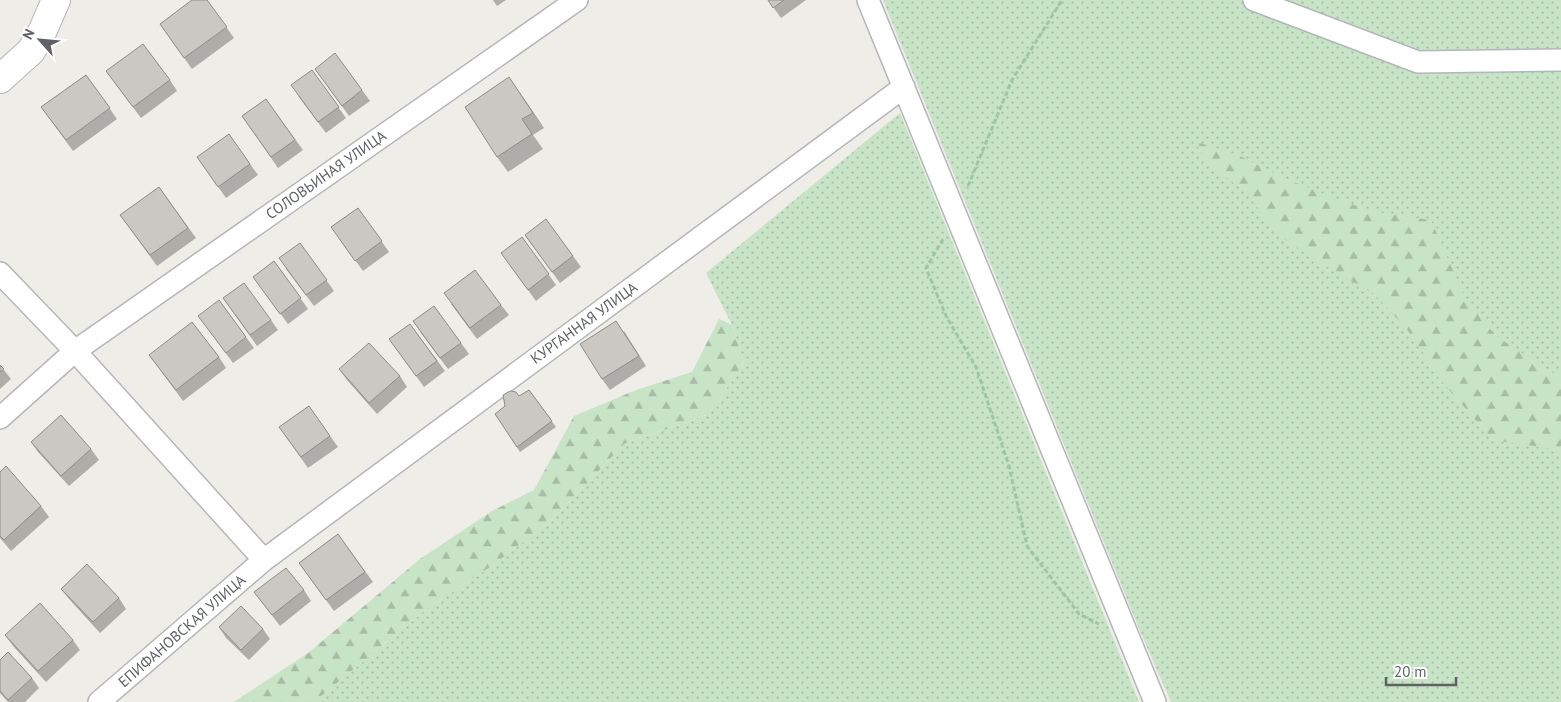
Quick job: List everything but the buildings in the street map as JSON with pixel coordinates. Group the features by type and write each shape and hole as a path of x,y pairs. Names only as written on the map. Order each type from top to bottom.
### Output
{"street":[{"path":"0,79 31,51 44,30 56,0"},
{"name":"СОЛОВЬИНАЯ УЛИЦА","path":"0,418 75,351 577,0"},
{"path":"868,0 1155,702"},
{"path":"1254,0 1418,62 1561,60"},
{"name":"КУРГАННАЯ УЛИЦА","path":"264,560 904,87"},
{"path":"0,273 75,351 264,560"},
{"name":"ЕПИФАНОВСКАЯ УЛИЦА","path":"99,702 264,560"}],"green space":[{"path":"883,0 1561,0 1561,702 1171,702 1140,631"},
{"path":"900,113 1139,702 314,702 425,610 493,565 555,517 624,444 709,414 744,363 732,325 706,273"},
{"path":"1193,141 1238,155 1280,176 1328,196 1375,212 1431,220 1464,296 1496,336 1561,378 1561,450 1493,440 1437,376 1433,367 1406,328 1374,294 1317,261 1281,237 1245,192 1211,165"},
{"path":"719,319 732,325 744,363 709,414 624,444 555,517 493,565 425,610 314,702 234,702 308,653 420,559 492,511 534,490 574,416 636,390 692,372"}]}
